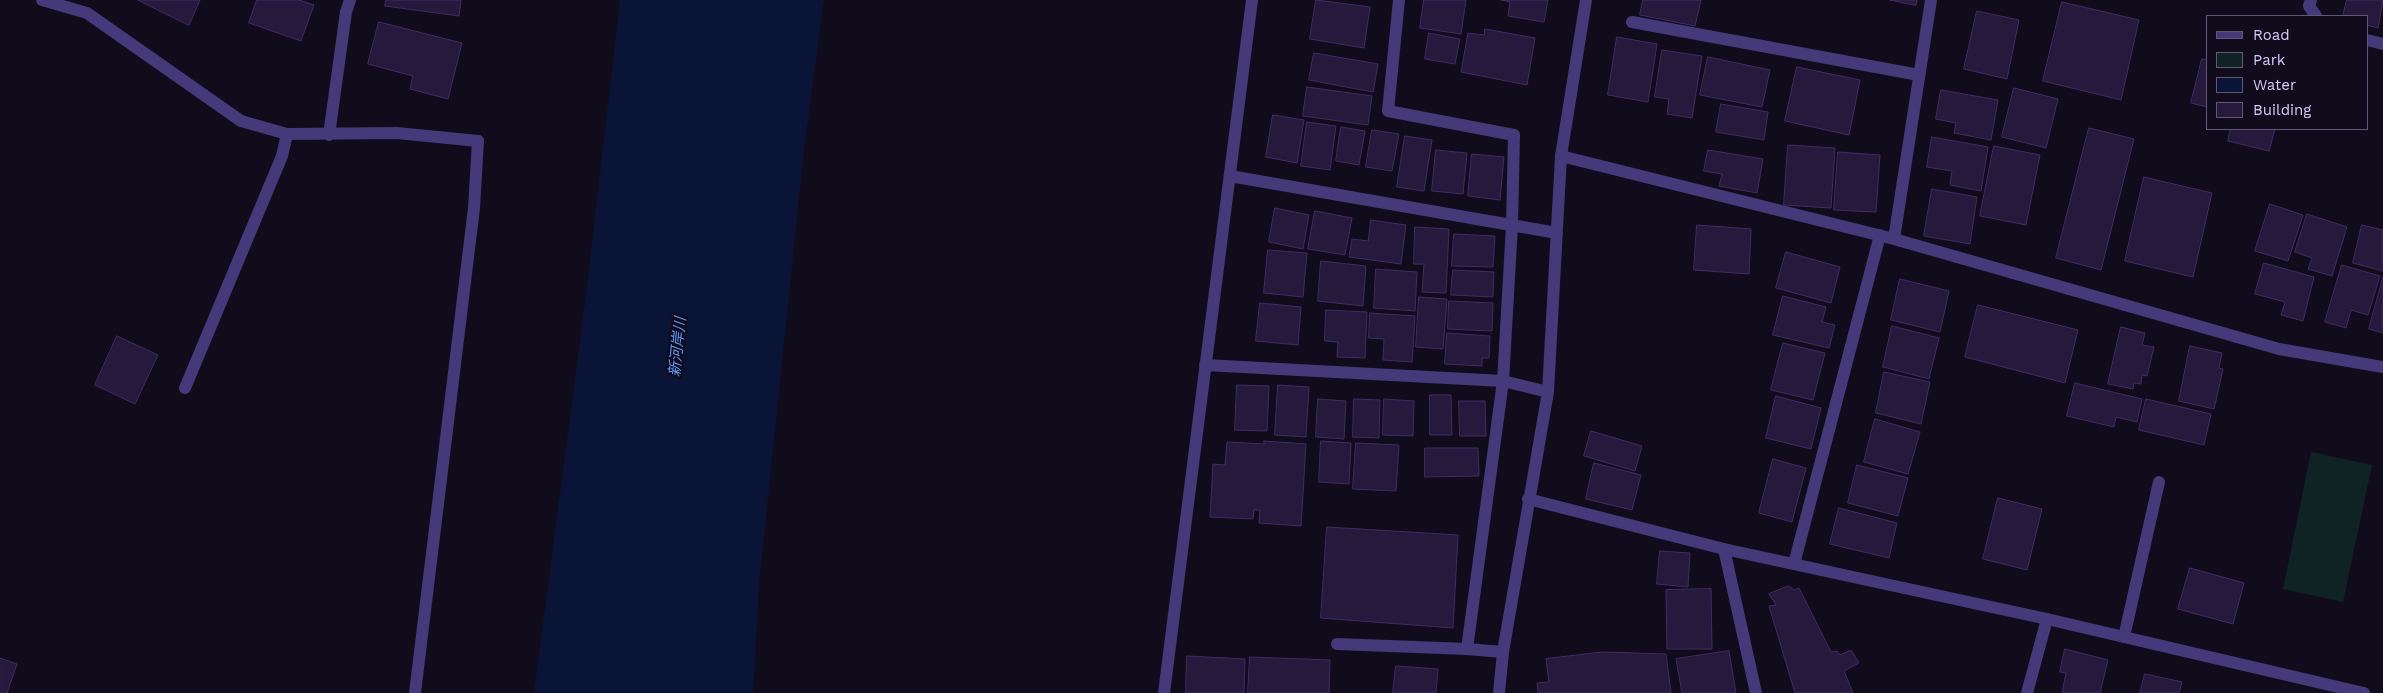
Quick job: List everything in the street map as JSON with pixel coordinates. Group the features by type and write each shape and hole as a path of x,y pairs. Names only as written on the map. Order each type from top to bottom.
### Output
{"street":[{"path":"42,0 87,13 242,121 287,134 397,133 478,141 474,208 415,693"},
{"path":"329,135 346,12 350,0"},
{"path":"1164,693 1252,0"},
{"path":"1399,0 1388,111 1514,135 1512,226 1503,380 1466,649"},
{"path":"1499,693 1502,652 1548,392 1561,156 1586,0"},
{"path":"1894,239 1930,0"},
{"path":"2311,0 2309,6 2315,15"},
{"path":"1632,22 1919,75"},
{"path":"2368,40 2383,44"},
{"path":"185,388 282,156 287,134"},
{"path":"1561,156 1880,235 2279,350 2383,367"},
{"path":"1230,176 1557,234"},
{"path":"1794,564 1880,235"},
{"path":"1205,364 1503,380 1548,392"},
{"path":"2124,637 2159,482"},
{"path":"1528,499 1724,549 2047,619 2364,693"},
{"path":"1724,549 1756,693"},
{"path":"2027,693 2047,619"},
{"path":"1338,644 1502,652"}],"green space":[{"path":"2311,452 2372,465 2343,602 2283,589"}],"water":[{"name":"新河岸川","path":"620,0 824,0 804,150 759,584 753,693 534,693 586,295"}],"building":[{"path":"138,0 200,0 189,25"},
{"path":"257,0 299,0 314,5 301,41 249,23"},
{"path":"386,0 461,0 459,16 385,6"},
{"path":"1316,0 1370,7 1364,48 1310,39"},
{"path":"1424,0 1466,0 1461,34 1420,28"},
{"path":"1501,0 1548,0 1544,22 1508,16 1510,2"},
{"path":"1643,0 1701,0 1695,26 1640,15"},
{"path":"1890,0 1917,0 1916,5"},
{"path":"2347,0 2383,0 2378,28 2368,25 2368,15 2343,15"},
{"path":"2062,2 2139,20 2121,100 2043,81"},
{"path":"1977,11 2019,20 2007,79 1964,69"},
{"path":"379,22 462,43 448,99 410,89 413,76 368,64"},
{"path":"1485,29 1535,38 1527,85 1461,72 1468,33 1484,35"},
{"path":"1429,33 1460,39 1455,64 1425,59"},
{"path":"1617,37 1657,44 1648,102 1608,95"},
{"path":"1662,50 1702,56 1692,118 1667,114 1669,99 1655,97"},
{"path":"1314,53 1378,64 1373,92 1309,80"},
{"path":"1708,57 1770,70 1762,107 1700,95"},
{"path":"2202,59 2206,60 2206,107 2191,103"},
{"path":"1797,67 1860,80 1849,135 1785,121"},
{"path":"1307,87 1372,96 1368,125 1303,116"},
{"path":"2014,88 2058,99 2046,148 2002,137"},
{"path":"1941,90 1998,100 1991,140 1954,133 1956,123 1936,119"},
{"path":"1721,104 1768,112 1764,140 1716,132"},
{"path":"1273,115 1304,120 1297,163 1266,157"},
{"path":"1307,122 1336,126 1330,170 1301,166"},
{"path":"1341,127 1365,131 1359,165 1336,161"},
{"path":"2089,128 2134,139 2101,270 2056,258"},
{"path":"1372,130 1399,134 1392,171 1366,167"},
{"path":"2231,130 2275,130 2269,151 2228,141"},
{"path":"1405,136 1432,140 1424,191 1397,187"},
{"path":"1932,137 1988,147 1981,191 1950,185 1952,171 1927,167"},
{"path":"1788,145 1835,148 1831,208 1784,205"},
{"path":"1994,146 2040,155 2026,225 1980,216"},
{"path":"1436,150 1467,153 1463,194 1432,191"},
{"path":"1708,150 1763,159 1757,193 1719,186 1722,174 1704,171"},
{"path":"1838,152 1880,155 1876,212 1834,210"},
{"path":"1472,154 1504,157 1500,200 1468,196"},
{"path":"2144,177 2212,193 2193,277 2125,261"},
{"path":"1932,189 1977,197 1970,244 1924,236"},
{"path":"2270,204 2303,215 2288,261 2255,251"},
{"path":"1275,208 1309,215 1303,249 1269,242"},
{"path":"1315,211 1352,218 1345,255 1308,249"},
{"path":"2307,214 2347,227 2332,276 2308,269 2312,258 2295,252"},
{"path":"1371,220 1406,225 1401,264 1349,257 1352,239 1368,241"},
{"path":"1697,225 1751,229 1749,274 1694,270"},
{"path":"2362,225 2383,230 2383,271 2353,263"},
{"path":"1415,227 1449,229 1446,293 1422,292 1424,264 1414,264"},
{"path":"1454,234 1495,236 1493,267 1452,266"},
{"path":"1268,250 1307,253 1303,297 1264,293"},
{"path":"1786,252 1840,267 1831,303 1776,288"},
{"path":"1321,261 1366,266 1363,306 1318,301"},
{"path":"2264,263 2314,277 2303,321 2281,315 2285,302 2255,294"},
{"path":"2342,265 2380,276 2368,315 2351,310 2346,328 2325,322"},
{"path":"1376,269 1417,272 1415,311 1374,308"},
{"path":"1453,270 1494,272 1493,297 1451,295"},
{"path":"2383,277 2383,333 2369,329"},
{"path":"1900,279 1949,291 1940,332 1891,320"},
{"path":"1783,296 1826,307 1822,322 1835,325 1829,348 1773,335"},
{"path":"1419,297 1447,299 1443,349 1416,347"},
{"path":"1449,301 1493,303 1492,331 1448,329"},
{"path":"1260,303 1301,307 1298,345 1256,341"},
{"path":"1978,305 2078,330 2065,383 1965,357"},
{"path":"1326,310 1367,312 1365,358 1337,357 1338,342 1325,341"},
{"path":"1370,313 1415,316 1412,362 1383,360 1384,339 1369,338"},
{"path":"1892,326 1939,338 1929,379 1883,367"},
{"path":"2121,327 2145,333 2142,345 2154,347 2147,376 2142,375 2141,384 2134,383 2133,389 2108,384"},
{"path":"1447,333 1490,336 1489,358 1482,358 1482,366 1445,364"},
{"path":"117,336 158,355 135,404 95,385"},
{"path":"1783,343 1825,353 1813,400 1771,390"},
{"path":"2190,346 2222,353 2219,368 2223,369 2214,409 2179,401"},
{"path":"1884,372 1930,382 1921,424 1876,413"},
{"path":"2075,383 2142,399 2137,422 2116,417 2114,427 2067,416"},
{"path":"1237,385 1269,386 1267,431 1235,430"},
{"path":"1278,385 1309,387 1306,437 1275,435"},
{"path":"1430,395 1451,395 1452,435 1430,435"},
{"path":"1776,396 1821,408 1811,449 1766,438"},
{"path":"1318,399 1346,401 1344,439 1316,437"},
{"path":"1354,399 1380,400 1379,438 1353,437"},
{"path":"1384,399 1414,401 1413,436 1383,435"},
{"path":"2146,399 2211,414 2204,445 2139,430"},
{"path":"1459,401 1485,401 1486,436 1460,436"},
{"path":"1875,419 1920,432 1908,474 1864,462"},
{"path":"1591,431 1642,446 1635,471 1584,456"},
{"path":"1264,441 1306,444 1301,526 1259,523 1260,510 1254,510 1253,519 1210,517 1213,464 1225,465 1227,442 1264,444"},
{"path":"1321,441 1351,443 1349,484 1319,482"},
{"path":"1356,443 1399,445 1396,491 1353,489"},
{"path":"1425,448 1478,448 1479,476 1425,477"},
{"path":"1773,459 1806,468 1792,522 1759,513"},
{"path":"1594,463 1641,475 1632,510 1586,499"},
{"path":"1857,465 1908,478 1898,516 1848,503"},
{"path":"1998,498 2042,509 2027,570 1983,559"},
{"path":"1839,508 1897,523 1889,558 1830,544"},
{"path":"1327,527 1458,535 1453,628 1321,618"},
{"path":"1660,551 1690,553 1688,587 1657,584"},
{"path":"2190,568 2244,583 2233,624 2178,609"},
{"path":"1789,586 1794,590 1799,588 1831,652 1837,651 1840,655 1851,650 1859,663 1844,671 1853,693 1795,693 1769,606 1776,605 1769,594"},
{"path":"1711,589 1712,649 1667,649 1666,590"},
{"path":"2065,649 2108,660 2100,693 2062,693 2066,673 2060,672"},
{"path":"1729,651 1736,693 1682,693 1676,659"},
{"path":"1603,652 1666,654 1671,693 1538,693 1537,683 1549,682 1546,659"},
{"path":"1187,656 1245,659 1244,693 1186,693"},
{"path":"1250,657 1330,660 1329,693 1248,693"},
{"path":"0,658 17,664 7,693 0,693"},
{"path":"1396,666 1438,669 1436,693 1393,693"},
{"path":"2145,674 2182,682 2179,693 2140,693"}]}
